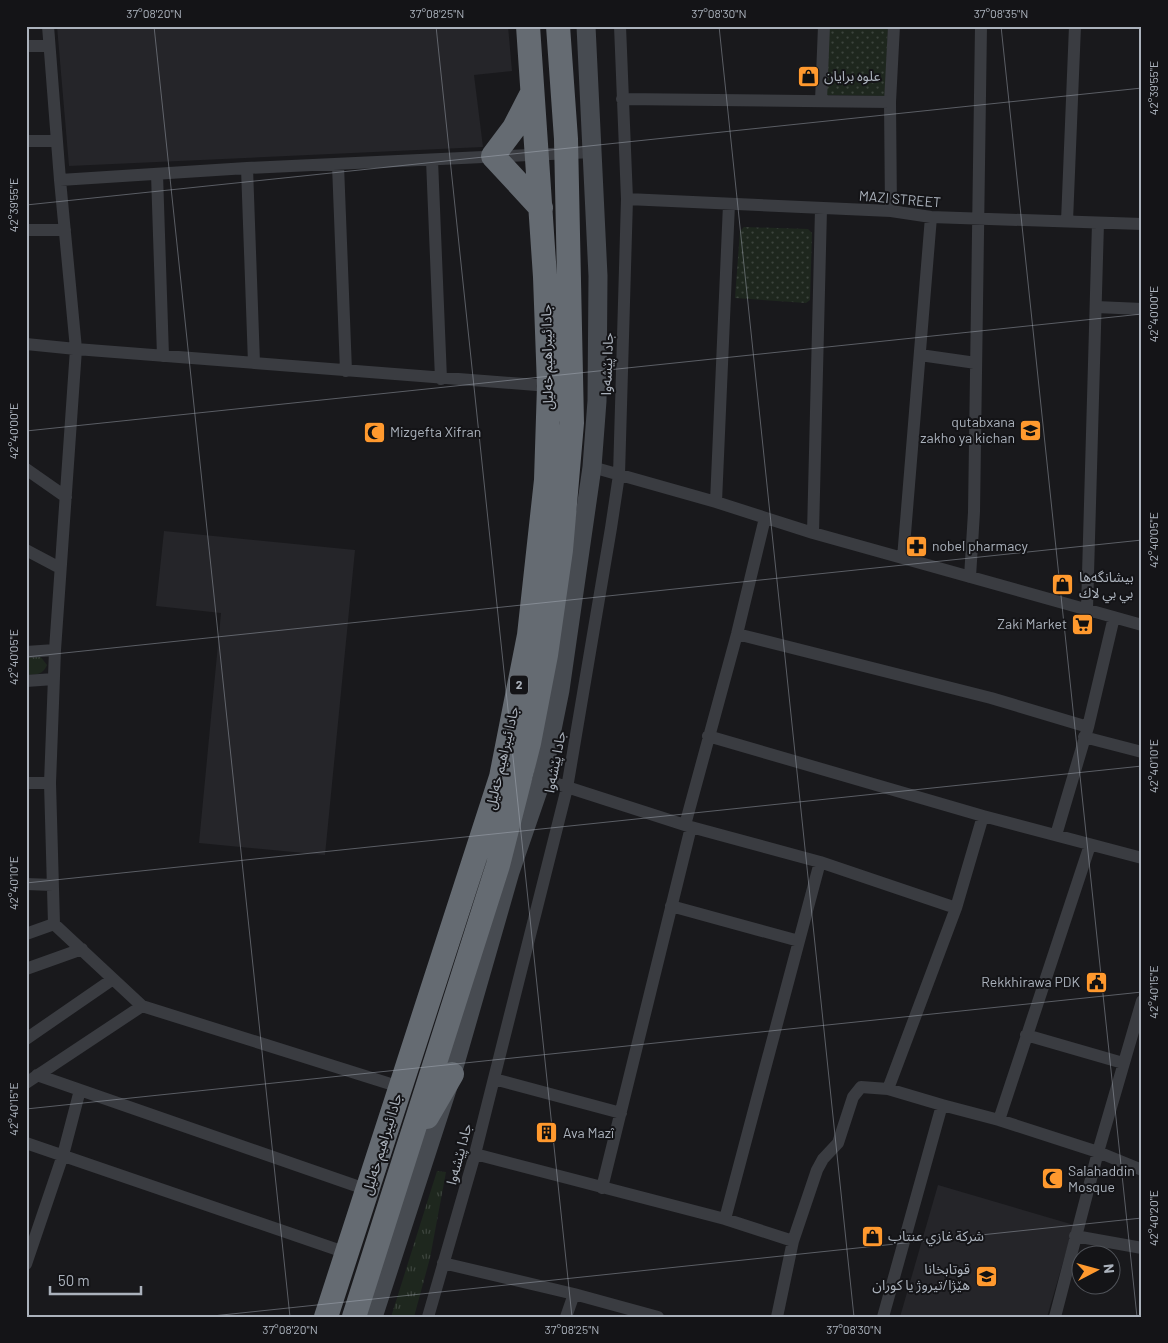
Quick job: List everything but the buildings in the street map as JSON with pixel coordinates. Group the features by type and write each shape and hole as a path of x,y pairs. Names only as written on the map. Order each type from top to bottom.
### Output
{"highway":[{"name":"جادا ئیبراهیم خەلیل","path":"326,1317 501,777 529,635 546,480 549,386 528,26"},
{"name":"جادا ئیبراهیم خەلیل","path":"354,1317 498,865 529,743 546,654 561,550 572,423 566,153 558,26"},
{"path":"533,91 514,128 493,156 540,208"},
{"path":"403,1163 452,1074"}],"main road":[{"path":"373,1317 452,1074 510,872 542,779 570,628 592,467 597,401 598,276 586,26"}],"street":[{"path":"48,26 76,349 54,650 50,783 54,924 142,1006 400,1087"},
{"name":"جادا پێشەوا","path":"428,1317 475,1154 567,788 619,475 627,199 620,26"},
{"path":"821,101 824,26"},
{"path":"891,210 890,102 894,26"},
{"path":"970,577 979,219 981,26"},
{"path":"1067,221 1075,26"},
{"path":"26,46 49,46"},
{"path":"622,99 890,102"},
{"path":"26,141 57,141"},
{"path":"60,180 247,168 593,152"},
{"path":"432,160 441,379"},
{"path":"338,165 346,371"},
{"path":"247,168 254,364"},
{"path":"157,174 162,356"},
{"name":"MAZI STREET","path":"627,199 821,209 891,210 931,217 1142,224"},
{"path":"716,502 728,204"},
{"path":"813,533 821,209"},
{"path":"903,558 931,217"},
{"path":"1096,613 1087,609 1098,223"},
{"path":"26,230 65,230"},
{"path":"1096,307 1142,309"},
{"path":"26,344 254,364 549,386"},
{"path":"920,355 976,363"},
{"path":"592,467 716,502 813,533 1142,625"},
{"path":"26,469 66,497"},
{"path":"602,1188 671,906 708,736 737,634 765,518"},
{"path":"26,550 60,568"},
{"path":"1056,834 1086,732 1114,618"},
{"path":"737,634 991,698 1142,752"},
{"path":"26,652 54,650"},
{"path":"26,681 54,679"},
{"path":"708,736 983,816 1142,858"},
{"path":"542,779 688,826 820,862 956,908"},
{"path":"26,783 50,783"},
{"path":"888,1089 956,908 983,816"},
{"path":"999,1120 1090,845"},
{"path":"725,1218 820,862"},
{"path":"26,884 53,885"},
{"path":"671,906 799,941"},
{"path":"26,934 54,924"},
{"path":"26,969 82,949"},
{"path":"26,1039 113,978"},
{"path":"1055,1317 1098,1152 1142,1002"},
{"path":"32,1079 142,1006"},
{"path":"1026,1035 1123,1063"},
{"path":"32,1079 80,1090 368,1190"},
{"path":"494,1079 621,1112"},
{"path":"777,1317 794,1241 817,1170 823,1159 838,1143 852,1097 861,1087 888,1089 999,1120 1098,1152 1142,1170"},
{"path":"26,1264 63,1155 80,1090"},
{"path":"883,1317 942,1105"},
{"path":"26,1143 347,1253"},
{"path":"475,1154 725,1218 794,1241"},
{"path":"1075,1236 1142,1248"},
{"path":"443,1263 574,1294 658,1317"},
{"path":"566,1317 574,1294"}],"shaded area":[{"path":"57,26 508,26 512,71 474,75 483,147 69,166"},
{"path":"164,531 355,550 325,855 199,843 221,613 156,606"},
{"path":"938,1185 1074,1225 1047,1317 900,1317"}],"green space":[{"path":"829,26 888,27 885,96 826,95"},
{"path":"744,227 808,229 812,233 810,300 806,303 735,298 740,231"},
{"path":"40,656 47,665 45,669 38,674 26,675 26,657"},
{"path":"437,1171 446,1172 430,1258 414,1317 391,1317"}],"place":[{"name":"علوه برايان","path":"808,76"},
{"name":"qutabxana zakho ya kichan","path":"1031,430"},
{"name":"Mizgefta Xifran","path":"374,432"},
{"name":"nobel pharmacy","path":"916,546"},
{"name":"بيشانگه‌ها بي بي لاك","path":"1063,585"},
{"name":"Zaki Market","path":"1083,624"},
{"name":"Rekkhirawa PDK","path":"1096,982"},
{"name":"Ava Mazî","path":"547,1133"},
{"name":"Salahaddin Mosque","path":"1052,1179"},
{"name":"شركة غازي عنتاب","path":"872,1236"},
{"name":"قوتابخانا هێژا/تيروژ يا كوران","path":"986,1277"}]}
